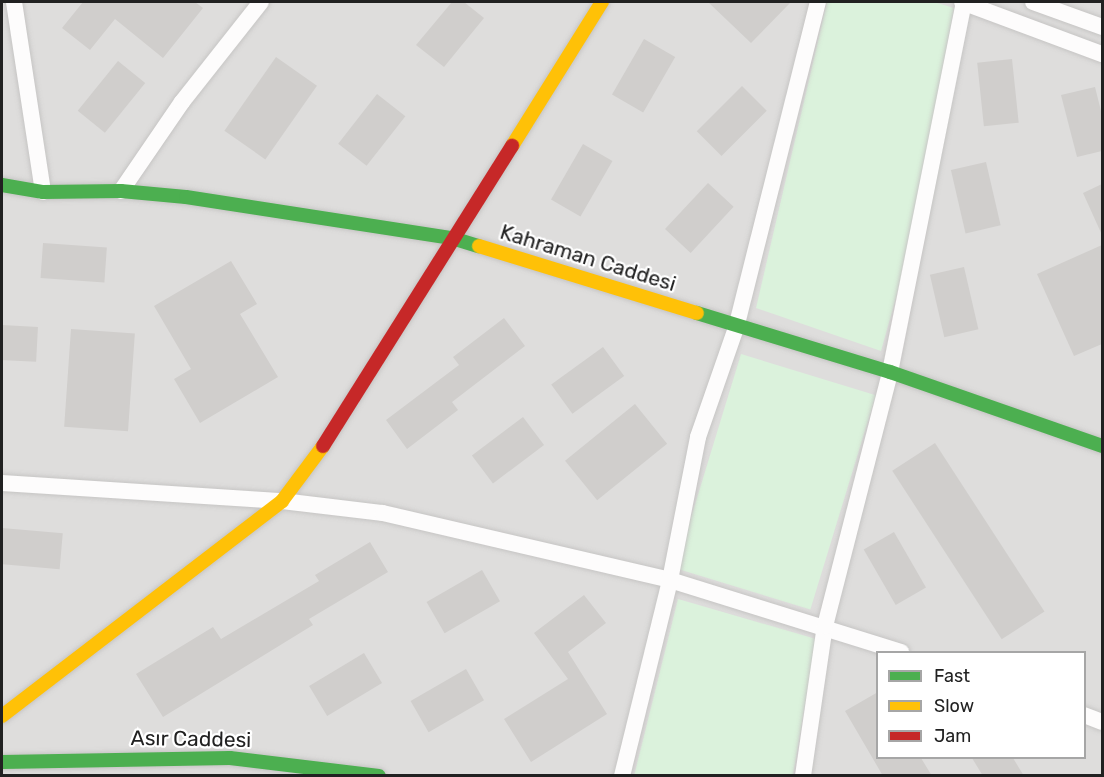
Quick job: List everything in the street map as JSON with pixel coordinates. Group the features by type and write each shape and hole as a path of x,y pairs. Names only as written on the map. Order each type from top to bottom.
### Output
{"street":[{"path":"14,2 43,192"},
{"path":"121,191 182,102 261,2"},
{"path":"2,716 282,501 333,433 452,238 602,2"},
{"path":"622,776 670,580 698,437 736,328 818,2"},
{"path":"803,776 825,626 890,372 963,2 1102,54"},
{"path":"1033,2 1102,27"},
{"name":"Kahraman Caddesi","path":"2,185 43,192 121,191 452,238 736,328 890,372 1102,447"},
{"path":"2,483 282,501 383,513 670,580 825,626 898,651"},
{"path":"1086,717 1102,722"},
{"name":"Asır Caddesi","path":"2,762 230,758 379,776"}],"shaded area":[{"path":"2,2 1102,2 1102,775 2,776"}],"green space":[{"path":"827,2 934,2 954,8 904,269 881,351 756,308"},
{"path":"741,354 876,395 810,609 676,568"},
{"path":"678,599 816,639 793,775 634,776"}],"building":[{"path":"83,2 195,2 203,8 163,58 115,19 90,50 62,28"},
{"path":"452,2 464,2 484,18 444,67 416,45"},
{"path":"708,2 791,2 751,43"},
{"path":"644,39 675,57 643,112 612,94"},
{"path":"276,57 317,86 265,159 224,131"},
{"path":"1012,59 1019,123 984,126 977,63"},
{"path":"118,61 145,83 105,133 78,111"},
{"path":"742,86 767,111 721,156 697,131"},
{"path":"1095,87 1102,115 1102,151 1077,157 1061,95"},
{"path":"377,94 405,116 367,166 338,144"},
{"path":"583,144 612,161 580,216 551,199"},
{"path":"986,162 1001,225 966,233 951,170"},
{"path":"708,183 734,207 691,253 665,229"},
{"path":"1102,184 1102,235 1083,193"},
{"path":"43,243 107,247 104,282 41,278"},
{"path":"1102,245 1102,344 1074,356 1037,274"},
{"path":"231,261 257,304 240,314 278,377 200,423 174,379 191,369 154,306"},
{"path":"964,267 978,329 944,337 930,275"},
{"path":"504,318 525,346 452,402 458,410 407,449 386,420 459,365 453,357"},
{"path":"2,325 38,327 36,362 2,360"},
{"path":"71,329 135,333 128,431 64,427"},
{"path":"603,347 624,376 572,414 551,385"},
{"path":"635,404 667,444 597,500 565,461"},
{"path":"523,417 544,445 493,483 472,456"},
{"path":"935,443 1044,612 1002,639 892,471"},
{"path":"2,528 63,533 60,569 2,564"},
{"path":"894,532 926,587 896,605 864,550"},
{"path":"370,542 388,572 309,619 313,625 163,717 136,674 213,627 221,639 319,581 315,575"},
{"path":"482,570 500,601 445,633 427,602"},
{"path":"584,595 606,623 568,652 607,714 531,762 504,719 568,679 534,633"},
{"path":"364,653 382,683 327,716 309,686"},
{"path":"466,669 484,700 429,732 411,701"},
{"path":"876,693 876,759 922,759 932,776 883,776 845,711"},
{"path":"973,759 1014,759 1024,776 983,776"}],"traffic: fast":[{"path":"2,185 43,192 121,191 186,197 452,238 479,246"},
{"path":"697,313 890,372 1102,446"},
{"path":"2,762 230,758 379,776"}],"traffic: slow":[{"path":"512,146 602,2"},
{"path":"479,246 697,313"},
{"path":"2,716 282,501 323,446"}],"traffic: jam":[{"path":"323,446 512,146"}]}
